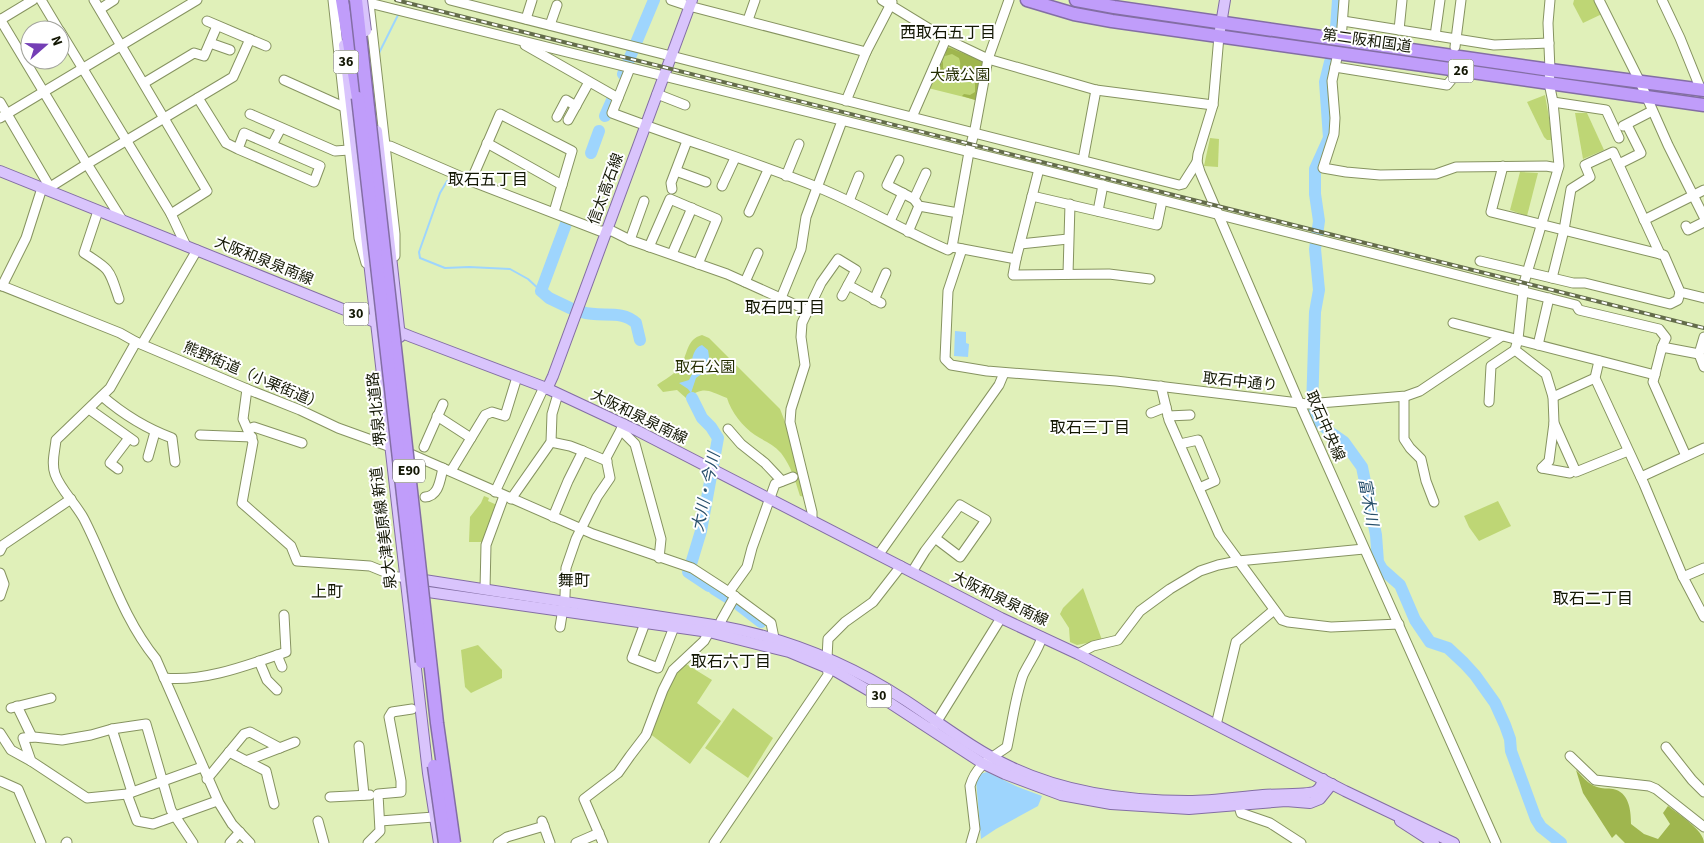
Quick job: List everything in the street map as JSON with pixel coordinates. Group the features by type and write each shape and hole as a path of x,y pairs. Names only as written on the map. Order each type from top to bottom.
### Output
{"highway":[{"path":"340,0 363,98"},
{"name":"堺泉北道路","path":"347,0 363,98 437,723 454,843"},
{"name":"第二阪和国道","path":"1027,0 1065,12 1112,21 1338,53 1550,77 1640,82 1703,90"},
{"name":"第二阪和国道","path":"1076,0 1341,40 1550,77 1645,97 1704,105"},
{"name":"堺泉北道路","path":"361,1 363,98 429,725 445,843"}],"main road":[{"name":"泉大津美原線 新道","path":"340,0 375,322 434,817 439,843"},
{"path":"1219,36 1225,0"},
{"name":"36","path":"361,1 394,276 400,345 445,739 459,843"},
{"name":"信太高石線","path":"545,388 553,376 691,3"},
{"name":"大阪和泉泉南線","path":"0,171 558,394 1386,810 1405,826 1434,843"},
{"name":"30","path":"405,577 485,589 646,624 709,632 827,663"},
{"name":"30","path":"407,589 564,606 720,626 774,638 827,663 890,702 1010,767 1062,787 1110,797 1188,801 1286,793 1309,794 1315,792 1328,781"},
{"name":"30","path":"935,726 982,763 1005,774 1061,795 1111,804 1189,809 1286,801 1310,803 1320,799 1328,781"},
{"name":"大阪和泉泉南線","path":"1423,836 1454,843"}],"street":[{"path":"33,0 0,20 122,220"},
{"path":"41,0 53,20"},
{"path":"94,0 207,191 171,214"},
{"path":"100,9 114,0"},
{"path":"3,116 197,0"},
{"path":"333,0 359,238 372,285"},
{"path":"450,0 478,3 526,19 671,57 1179,184 1183,184 1197,162 1213,104 1219,36"},
{"path":"526,19 532,0"},
{"path":"671,0 691,3 866,52"},
{"path":"748,20 755,0"},
{"path":"882,0 891,3 946,39 988,59 1096,90 1213,104"},
{"path":"952,248 988,59 1009,0"},
{"path":"1341,40 1344,0"},
{"path":"1399,30 1402,0"},
{"path":"1435,36 1440,0"},
{"path":"1456,43 1462,0"},
{"path":"1489,402 1491,366 1515,350 1518,340 1523,291 1527,273 1558,168 1550,77 1548,23 1550,0"},
{"path":"1599,0 1704,217"},
{"path":"1662,0 1703,90"},
{"path":"394,276 395,234 384,146 361,1 1219,214 1523,291 1576,305 1579,310 1659,329 1666,338 1653,382 1686,456"},
{"path":"846,101 866,52 891,3"},
{"path":"550,25 557,5"},
{"path":"1343,21 1435,36 1456,43 1494,45 1549,43"},
{"path":"207,22 266,46"},
{"path":"144,83 194,53 204,56 217,26"},
{"path":"45,189 233,77 250,39"},
{"path":"912,117 946,39"},
{"path":"515,40 618,98"},
{"path":"210,43 230,50"},
{"path":"70,48 171,214 186,246"},
{"path":"1338,53 1332,81 1334,134 1323,168 1380,175 1436,174 1456,167 1546,166 1558,168"},
{"path":"627,67 612,113 818,187 948,250 952,248 962,249 1016,259"},
{"path":"1335,67 1447,85 1452,78"},
{"path":"284,80 312,88 344,107"},
{"path":"568,120 590,82"},
{"path":"1083,160 1096,90"},
{"path":"657,94 685,106"},
{"path":"198,98 226,144 314,182 320,166 244,133 238,149"},
{"path":"556,117 566,100 576,106"},
{"path":"0,102 3,116 48,184 26,238 1,285"},
{"path":"1553,102 1606,110 1618,134 1627,124 1652,112"},
{"path":"250,114 335,151 349,150"},
{"path":"470,181 500,114 572,151 554,212"},
{"path":"781,298 801,248 806,217 842,121"},
{"path":"1619,164 1641,153 1627,124"},
{"path":"272,145 281,128"},
{"path":"672,189 671,183 686,141"},
{"path":"487,143 562,185"},
{"path":"786,176 800,144"},
{"path":"384,146 390,146 470,181 600,231 612,231 630,240 745,282 807,310"},
{"path":"1552,278 1564,230 1571,190 1590,178 1585,165 1613,152 1660,254"},
{"path":"722,186 735,158"},
{"path":"899,160 887,185 917,203 958,213"},
{"name":"取石中央線","path":"1197,162 1299,402 1496,843"},
{"path":"1480,261 1573,283 1585,283 1670,304 1678,300 1680,292 1664,255 1491,212 1503,166"},
{"path":"1039,169 1013,275 1109,274 1150,279"},
{"path":"749,212 768,170"},
{"path":"676,171 706,182"},
{"path":"908,232 926,173"},
{"path":"849,201 860,176"},
{"path":"1098,211 1103,186"},
{"path":"1644,220 1704,190"},
{"path":"890,221 903,193"},
{"path":"1032,196 1157,225 1162,200"},
{"path":"649,246 670,200 692,208 717,219 698,264"},
{"path":"630,240 644,201"},
{"path":"1068,274 1070,204"},
{"path":"672,254 692,208"},
{"path":"98,210 84,253 106,266 110,272 119,299"},
{"path":"1688,230 1704,222"},
{"path":"1020,244 1068,239"},
{"name":"取石中通り","path":"962,249 948,291 945,359 951,365 1004,373 1116,381 1314,403 1404,397 1420,391 1502,336"},
{"path":"197,250 110,388 56,440 53,466 56,476 81,514 98,546 120,602 144,644 156,659 217,801 232,824 250,843"},
{"path":"745,282 758,253"},
{"path":"812,521 812,512 790,422 791,409 805,365 800,337 802,323 821,283 838,259 856,270 842,296"},
{"path":"848,285 878,302 886,273"},
{"name":"熊野街道（小栗街道）","path":"1,285 66,310 338,428 447,470 507,498"},
{"path":"1680,292 1704,298"},
{"path":"1538,345 1549,298"},
{"path":"1453,323 1655,375"},
{"path":"1704,337 1698,354 1704,366"},
{"path":"1662,347 1698,354"},
{"path":"1515,350 1546,374 1553,397 1554,423 1549,461 1542,468 1570,473"},
{"path":"1599,361 1596,378 1641,477 1683,577 1704,617"},
{"path":"879,554 999,386 1004,373"},
{"path":"425,497 436,493 447,470 471,438 485,415 492,412 505,416 518,377"},
{"path":"1553,397 1596,378"},
{"path":"1161,386 1167,412 1219,534 1282,620 1331,627 1399,624"},
{"path":"495,492 545,388"},
{"path":"247,389 243,419 253,442 242,502 291,546 297,561 370,566 397,577 405,577"},
{"path":"485,589 486,546 507,498 550,442 552,414 558,394"},
{"path":"102,396 122,413 155,432 172,438 175,462"},
{"path":"1404,397 1404,439 1410,448 1421,458 1426,481 1434,502"},
{"path":"424,447 443,404"},
{"path":"89,409 132,440 110,463 118,469"},
{"path":"1151,413 1167,412 1190,415"},
{"path":"437,416 471,438"},
{"path":"1554,423 1576,472 1628,451"},
{"path":"250,433 254,427 302,443"},
{"path":"560,627 564,606 566,568 581,529 597,497 610,478 606,458 623,427 635,444 638,453 661,538 659,558"},
{"path":"728,429 741,444 765,463 782,481"},
{"path":"148,457 155,432"},
{"path":"200,435 250,433"},
{"path":"1180,444 1198,440 1215,481 1199,488"},
{"path":"550,442 570,446 607,461"},
{"path":"1641,477 1704,448"},
{"path":"553,517 583,451"},
{"path":"720,626 732,594 747,567 775,484 793,476"},
{"path":"507,498 581,529 689,567 732,594 772,623 774,638"},
{"path":"0,551 3,545 71,499"},
{"path":"912,572 935,538 960,505 986,520 960,557 935,538"},
{"path":"1078,654 1093,646 1118,640 1140,611 1200,571 1218,564 1364,549"},
{"path":"714,843 828,675 828,638 845,622 873,602 901,566"},
{"path":"1683,577 1704,568"},
{"path":"0,573 4,584 0,596"},
{"path":"1216,725 1236,642 1274,610"},
{"path":"164,678 177,679 202,676 286,652 284,616"},
{"path":"935,726 1001,618"},
{"path":"646,624 632,658 658,668 674,627"},
{"path":"603,843 584,799 618,773 646,735 662,690 673,670 704,641 709,632"},
{"path":"972,843 975,829 970,786 972,779 982,763 1007,748 1014,709 1023,675 1038,649 1042,637"},
{"path":"277,655 282,667"},
{"path":"259,661 267,680 276,690"},
{"path":"32,737 14,707 52,698"},
{"path":"330,797 401,792 390,717 392,712 412,708"},
{"path":"31,761 23,738 62,740 146,724 171,810 193,843"},
{"path":"112,729 137,821 153,824 217,801"},
{"path":"207,779 244,734 250,732 280,748"},
{"path":"0,734 11,750 87,798 130,793 202,767"},
{"path":"246,761 295,742"},
{"path":"359,746 364,795"},
{"path":"1666,747 1704,792"},
{"path":"228,752 266,771 274,804"},
{"path":"1570,756 1595,780 1649,786 1656,789 1704,827"},
{"path":"0,781 18,789 41,843"},
{"path":"368,843 380,831 378,794"},
{"path":"1239,806 1241,813 1270,823 1300,843"},
{"path":"380,821 434,817"},
{"path":"318,820 324,843"},
{"path":"498,843 507,837 543,823 550,843"},
{"path":"230,843 240,832"},
{"path":"576,843 599,833"}],"green space":[{"path":"1574,0 1595,0 1602,14 1583,23 1573,4"},
{"name":"大歳公園","path":"950,47 983,60 984,64 976,100 928,88 946,48"},
{"path":"947,48 982,61 984,65 975,100 962,96 975,92 975,82 955,78 951,75 936,77 935,75 943,61 943,68 949,72 956,72 960,67 959,58 952,54 945,56"},
{"path":"1545,95 1553,140 1547,140 1544,137 1527,102"},
{"path":"1575,113 1587,113 1604,150 1583,159"},
{"path":"1210,138 1219,139 1218,167 1204,166"},
{"path":"1520,172 1538,173 1527,216 1510,210"},
{"name":"取石公園","path":"702,335 709,338 780,409 787,427 805,497 800,496 790,468 781,453 746,428 734,414 727,398 715,393 702,391 686,398 677,390 663,392 657,385 678,370 690,344"},
{"path":"484,496 489,498 488,501 497,505 484,540 482,542 469,542 470,517"},
{"path":"1498,501 1511,526 1479,541 1464,516"},
{"path":"1083,588 1102,640 1077,645 1070,642 1069,628 1060,614 1063,608"},
{"path":"478,645 502,670 502,678 471,693 465,687 461,650"},
{"path":"686,664 712,680 697,703 721,721 690,764 649,733 674,674"},
{"path":"733,708 773,738 748,778 705,748"},
{"path":"1576,770 1594,786 1613,789 1623,794 1630,808 1631,824 1644,834 1658,839 1670,824 1663,813 1668,806 1700,833 1704,843 1625,843 1616,834 1612,838 1583,793"}],"water":[{"path":"955,331 966,332 966,343 969,344 968,357 954,356"},
{"path":"702,345 708,350 709,364 706,370 696,378 691,393 679,383 689,380 694,370 691,366 694,353"},
{"path":"987,772 1042,796 1038,806 981,839 976,781 980,774"}],"waterway":[{"name":"大川・今川","path":"623,74 654,0"},
{"path":"1336,29 1338,0"},
{"path":"379,53 398,15"},
{"name":"富木川","path":"1330,62 1325,82 1329,138 1315,169 1315,194 1319,221 1315,249 1319,290 1315,312 1312,409 1315,418 1344,442 1362,467 1376,535 1378,562 1382,569 1400,585 1415,620 1430,642 1448,648 1464,663 1495,703 1510,739 1511,751 1536,819 1541,827 1561,843"},
{"name":"大川・今川","path":"605,116 613,98"},
{"name":"大川・今川","path":"591,153 599,131"},
{"path":"447,181 440,193 419,252 420,258 445,268 510,269 528,279 541,291"},
{"name":"大川・今川","path":"567,221 541,291 549,298 570,308"},
{"name":"大川・今川","path":"582,312 624,316 636,323 640,340"},
{"name":"大川・今川","path":"691,564 701,531 718,438 702,418 692,398"},
{"name":"大川・今川","path":"689,570 688,572 709,586"},
{"name":"大川・今川","path":"714,589 730,599"},
{"name":"大川・今川","path":"739,605 761,622"}],"railway":[{"path":"396,0 1704,328"}],"district":[{"name":"西取石五丁目","path":"948,33"},
{"name":"取石五丁目","path":"488,180"},
{"name":"取石四丁目","path":"785,308"},
{"name":"取石三丁目","path":"1090,428"},
{"name":"舞町","path":"574,581"},
{"name":"上町","path":"327,592"},
{"name":"取石二丁目","path":"1593,599"},
{"name":"取石六丁目","path":"731,662"}]}
